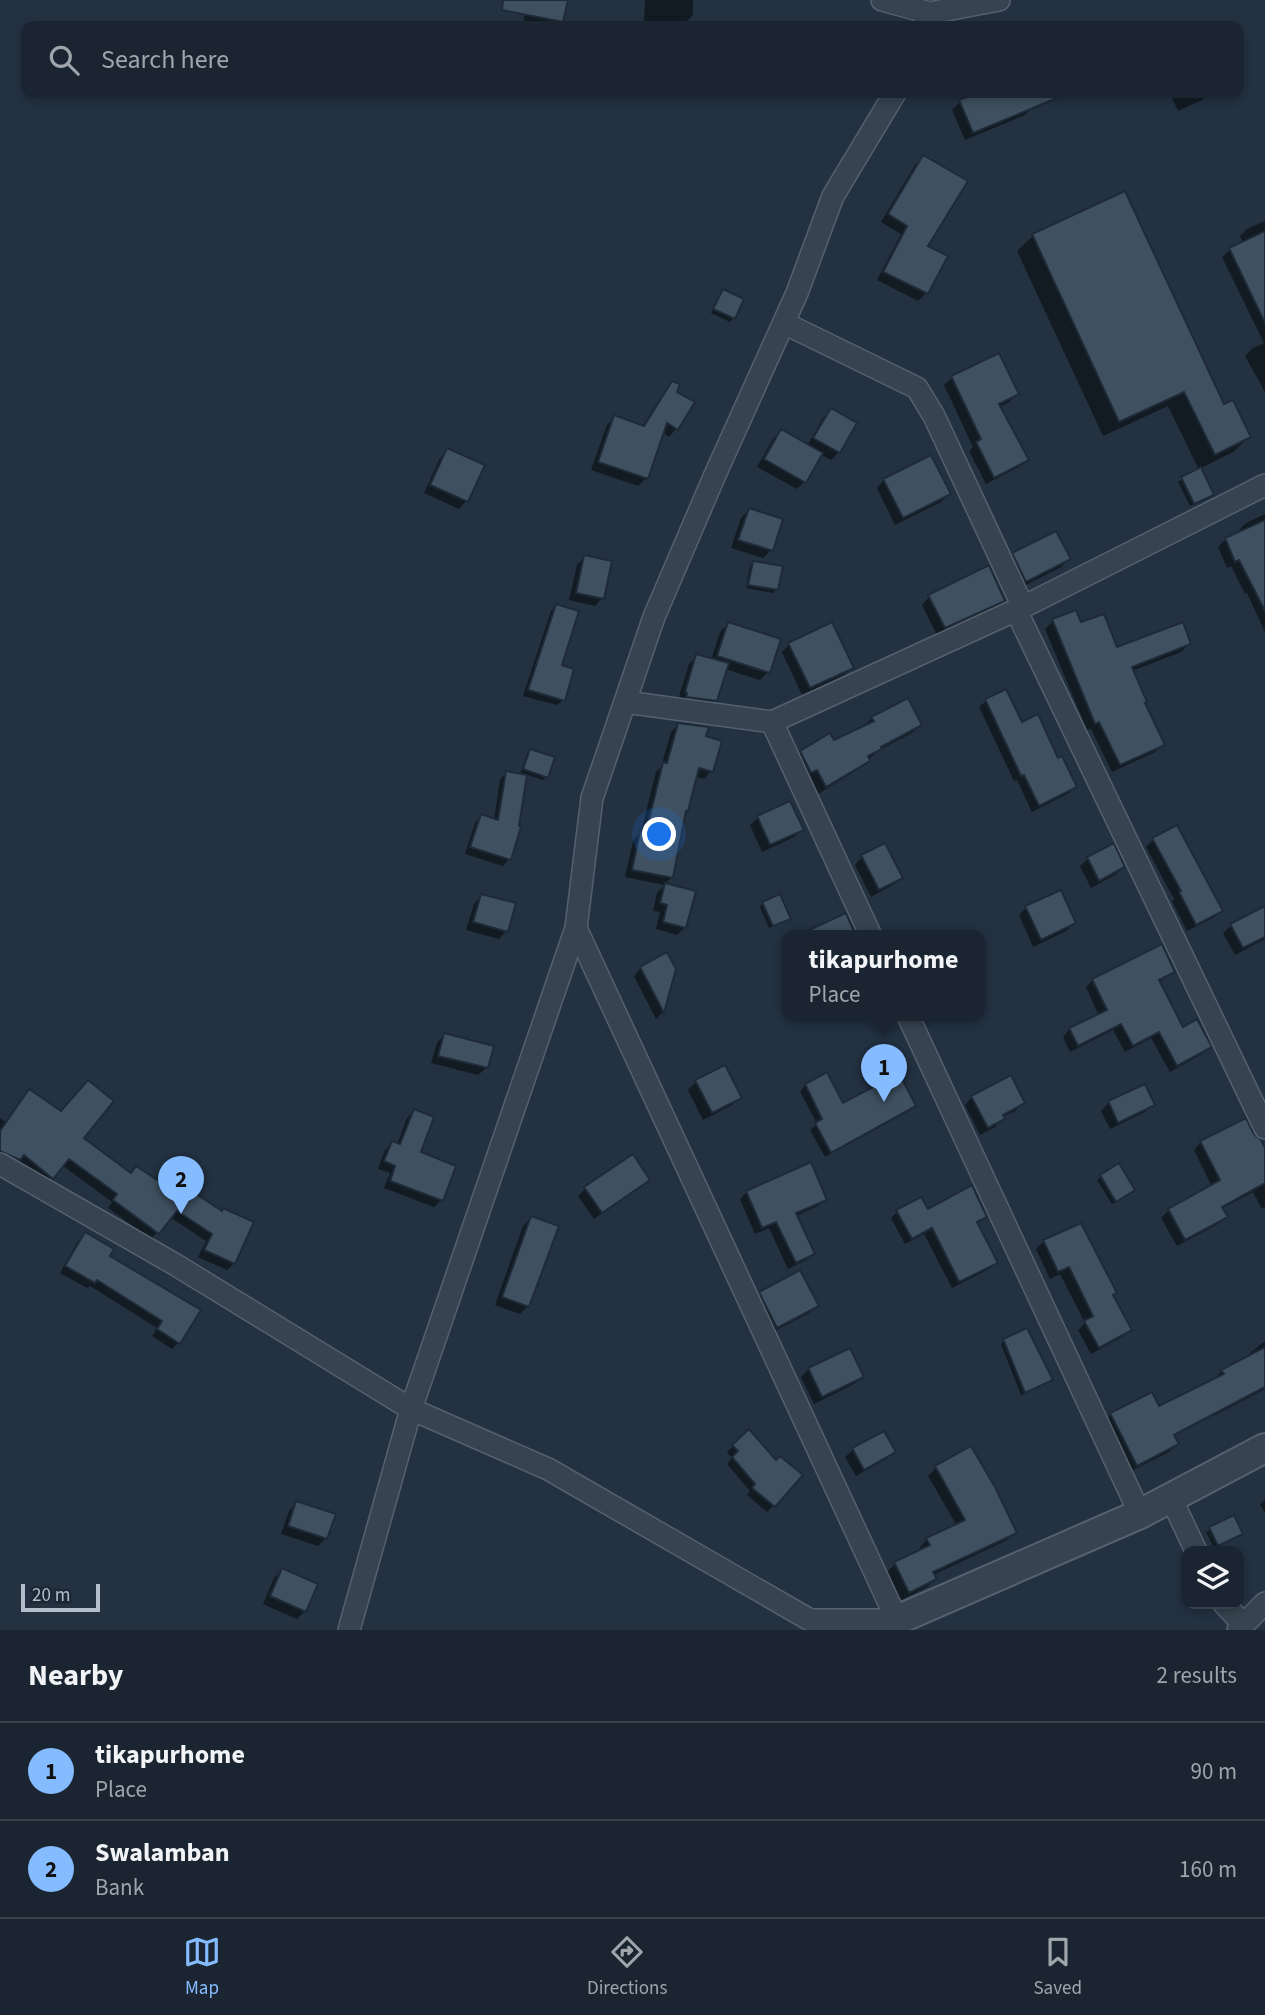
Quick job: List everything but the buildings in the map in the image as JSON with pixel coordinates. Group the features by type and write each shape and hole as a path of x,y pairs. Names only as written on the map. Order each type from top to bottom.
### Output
{"street":[{"path":"882,0 927,19 999,0"},
{"path":"349,1630 411,1409 576,928 592,799 654,617 713,477 784,323 833,196 892,98"},
{"path":"784,323 917,388 934,416 1020,609 1265,1128"},
{"path":"625,702 772,722 1020,609 1265,485"},
{"path":"772,722 868,930"},
{"path":"576,928 889,1625"},
{"path":"910,1021 1140,1514"},
{"path":"0,1164 176,1265 411,1409 548,1469 810,1620 889,1625 1140,1514 1265,1448"},
{"path":"1171,1498 1194,1546"},
{"path":"1228,1609 1241,1627 1265,1603"}],"place":[{"name":"tikapurhome","path":"884,1102"},
{"name":"Swalamban","path":"181,1214"}]}
